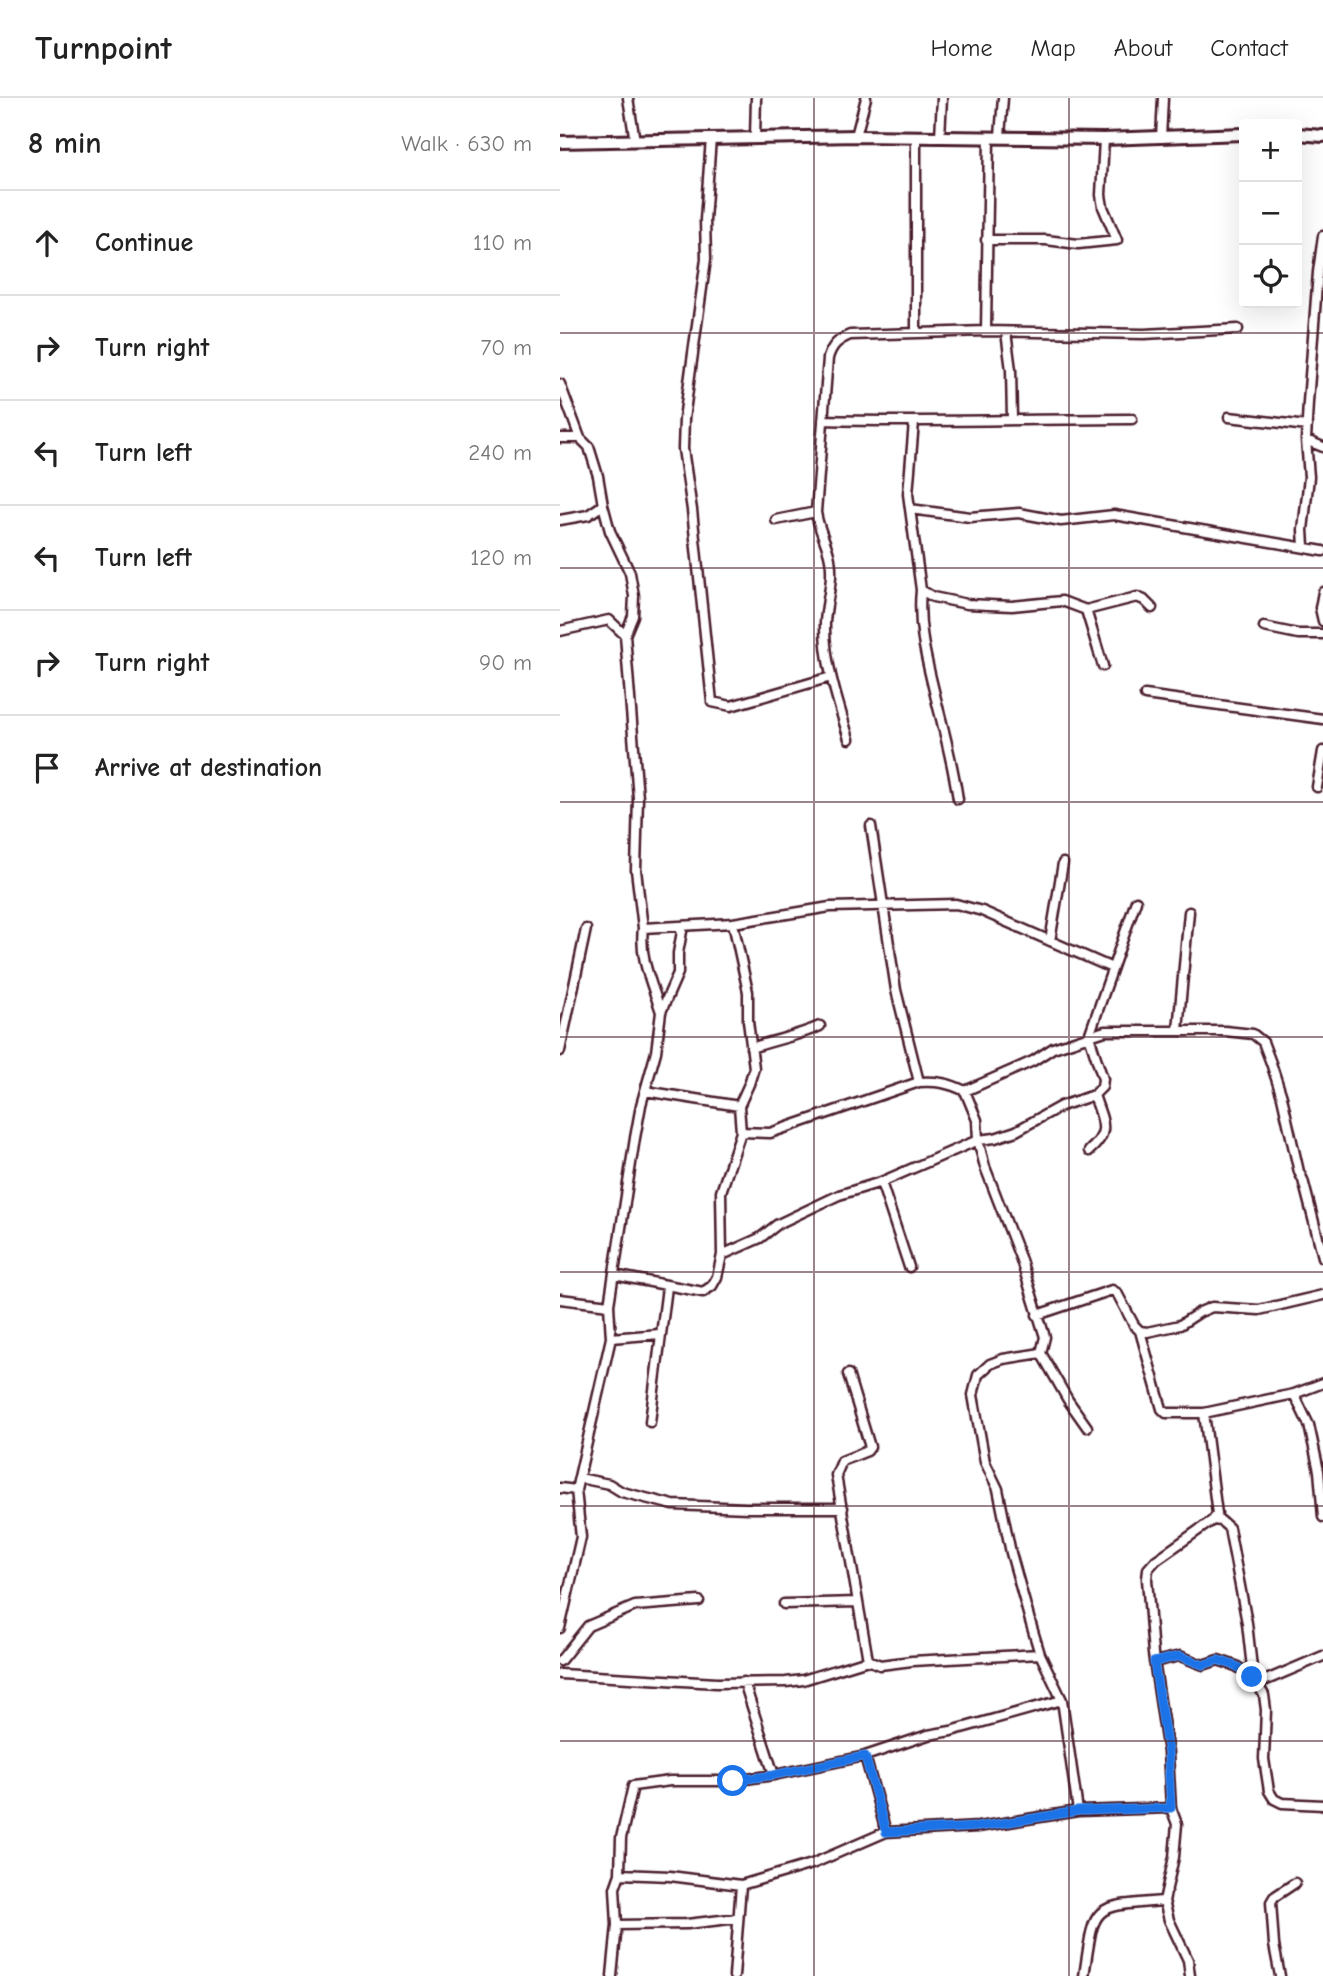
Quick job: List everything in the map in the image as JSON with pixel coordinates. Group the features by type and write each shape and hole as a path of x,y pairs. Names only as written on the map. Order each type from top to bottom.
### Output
{"street":[{"path":"628,98 635,141"},
{"path":"755,138 756,98"},
{"path":"856,136 866,98"},
{"path":"940,137 942,98"},
{"path":"986,331 986,240 995,136 1003,98"},
{"path":"1161,138 1163,98"},
{"path":"1302,134 1323,136"},
{"path":"560,142 856,136 1104,139 1239,135"},
{"path":"916,137 916,333"},
{"path":"711,138 705,220 706,259 684,419 683,449 712,702 731,706 831,677"},
{"path":"986,240 1046,240 1078,244 1117,240 1103,207 1101,195 1104,139"},
{"path":"1304,546 1308,477 1306,440 1323,236"},
{"path":"849,739 831,677 825,625 831,574 830,557 820,534 816,512 828,358 832,347 840,339 850,335 986,331 1144,334 1238,329"},
{"path":"1006,332 1012,370 1012,419"},
{"path":"560,384 580,438 589,447 610,531 630,573 634,596 633,616 625,635 638,798 636,870 643,928 643,960 661,1012"},
{"path":"1229,417 1307,426"},
{"path":"823,420 914,422 1132,419"},
{"path":"914,422 908,475 909,509 920,590 922,642 958,799"},
{"path":"560,438 580,438"},
{"path":"1306,440 1323,447"},
{"path":"560,520 588,514 603,505"},
{"path":"909,509 970,517 1019,513 1061,521 1114,515 1323,551"},
{"path":"776,520 816,512"},
{"path":"920,590 933,597 967,604 1012,606 1062,601 1086,610 1137,597 1152,608"},
{"path":"1323,592 1320,608 1323,621"},
{"path":"1086,610 1103,666"},
{"path":"560,631 609,620 625,635"},
{"path":"1264,627 1298,634 1323,634"},
{"path":"1145,695 1323,719"},
{"path":"1317,787 1323,751"},
{"path":"871,826 895,990 919,1082"},
{"path":"1050,941 1063,863"},
{"path":"722,1255 760,1238 778,1224 839,1195 881,1182 978,1140 1016,1131 1061,1106 1094,1096 1102,1087 1103,1079 1089,1036 1136,901"},
{"path":"643,928 733,923 830,907 956,904 982,911 1112,968"},
{"path":"1178,1030 1189,912"},
{"path":"614,1275 702,1292 712,1286 717,1278 722,1255 721,1192 741,1132 739,1106 750,1084 754,1068 748,992 733,923"},
{"path":"560,1628 581,1537 576,1490 611,1338 609,1305 635,1138 656,1052 661,1012 678,973 678,953 683,926"},
{"path":"560,1051 586,929"},
{"path":"751,1048 779,1038 798,1036 820,1026"},
{"path":"965,1091 1053,1048 1105,1031 1178,1030 1253,1034 1263,1042 1282,1097 1299,1172 1323,1257"},
{"path":"741,1132 770,1133 919,1082 936,1081 965,1091 977,1120 978,1140 985,1167 1021,1260 1045,1337 1041,1353 1087,1427"},
{"path":"645,1091 739,1106"},
{"path":"1089,1151 1101,1141 1104,1133 1094,1096"},
{"path":"881,1182 909,1267"},
{"path":"650,1422 667,1287"},
{"path":"1037,1315 1112,1290 1116,1293 1140,1331 1162,1409 1166,1413 1205,1413 1294,1394 1323,1383"},
{"path":"1140,1331 1180,1325 1212,1307 1259,1310 1323,1295"},
{"path":"560,1299 609,1305"},
{"path":"611,1338 660,1334"},
{"path":"1041,1353 1003,1359 990,1364 978,1375 973,1395 985,1462 998,1489 1011,1553 1040,1654 1062,1700 1078,1811"},
{"path":"848,1374 870,1447 867,1451 842,1461 836,1475 868,1660"},
{"path":"1294,1394 1309,1425 1320,1471 1323,1517"},
{"path":"1189,1976 1188,1960 1172,1928 1164,1901 1177,1839 1177,1824 1171,1808 1168,1753 1154,1662 1147,1579 1148,1569 1156,1559 1213,1520 1217,1514 1205,1413"},
{"path":"579,1478 609,1484 622,1492 673,1505 843,1508"},
{"path":"560,1488 576,1490"},
{"path":"1213,1520 1221,1521 1229,1528 1255,1680"},
{"path":"560,1661 587,1626 635,1606 699,1601"},
{"path":"784,1604 857,1602"},
{"path":"560,1674 639,1680 803,1680 868,1660 880,1665 1040,1654"},
{"path":"1154,1662 1180,1656 1203,1665 1218,1660 1236,1666 1255,1680 1264,1695 1264,1759 1269,1791 1273,1799 1282,1803 1323,1805"},
{"path":"1255,1680 1323,1656"},
{"path":"744,1682 774,1775"},
{"path":"612,1976 617,1925 615,1888 620,1874 621,1838 633,1786 670,1781 733,1781 774,1775 865,1756 928,1735 1062,1700"},
{"path":"865,1756 886,1832"},
{"path":"620,1874 741,1885 812,1864 886,1832 978,1827 1078,1811 1171,1808"},
{"path":"1280,1976 1274,1945 1271,1902 1274,1897 1295,1884"},
{"path":"734,1976 741,1885"},
{"path":"1084,1976 1091,1929 1099,1912 1115,1905 1164,1901"},
{"path":"617,1925 687,1924 738,1918"}],"route":[{"path":"733,1781 865,1756 886,1832 978,1827 1078,1811 1171,1808 1168,1753 1154,1662 1180,1656 1203,1665 1218,1660 1236,1666 1252,1677"}]}
